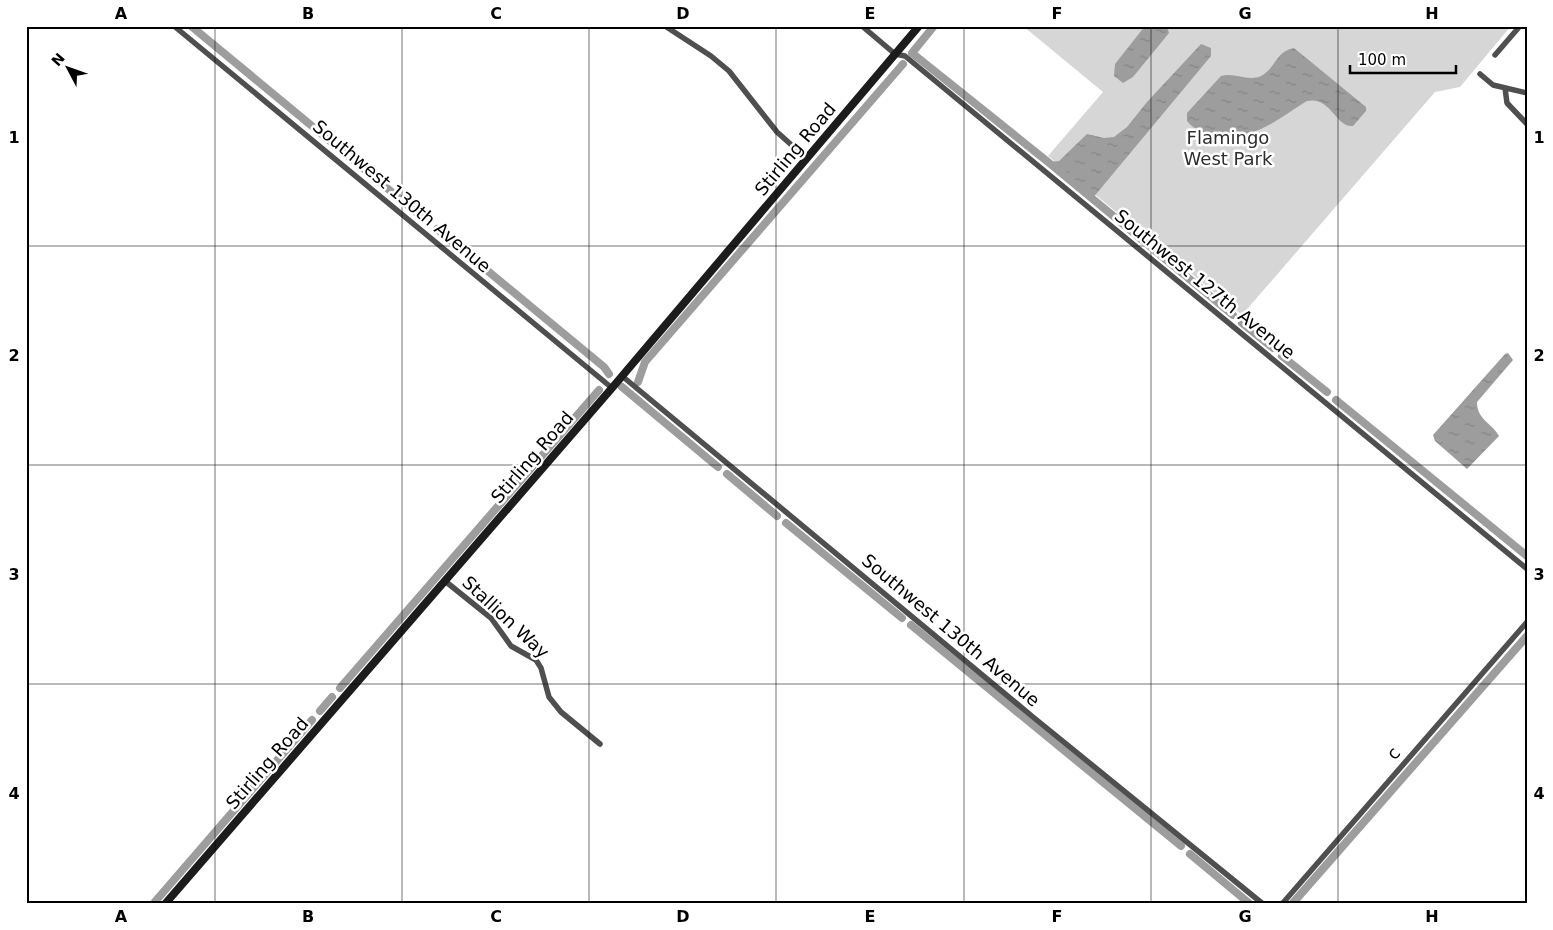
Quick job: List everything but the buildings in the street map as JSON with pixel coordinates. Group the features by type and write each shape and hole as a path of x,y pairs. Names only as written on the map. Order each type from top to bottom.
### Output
{"street":[{"name":"Southwest 130th Avenue","path":"174,26 612,388"},
{"path":"665,26 711,56 729,71 777,132 806,158"},
{"name":"Southwest 127th Avenue","path":"862,26 895,54 904,56 1527,569"},
{"name":"Stirling Road","path":"165,904 612,388 919,26"},
{"path":"1495,55 1520,26"},
{"path":"1480,74 1493,85 1527,93"},
{"path":"1505,88 1507,103 1527,124"},
{"name":"Southwest 130th Avenue","path":"622,376 1047,729 1264,904"},
{"name":"Stallion Way","path":"445,581 491,618 511,646 536,660 541,668 548,697 560,712 600,744"},
{"name":"c","path":"1282,904 1527,622"}],"green space":[{"name":"Flamingo West Park","path":"1023,26 1511,26 1460,87 1435,92 1242,315 1048,156 1103,92"}],"water":[{"path":"1145,26 1167,26 1169,33 1133,77 1123,83 1114,76 1115,64"},
{"path":"1201,44 1211,48 1211,56 1092,199 1048,162 1059,161 1087,134 1104,138 1114,137 1127,127 1147,102"},
{"path":"1294,48 1366,107 1366,111 1353,126 1342,122 1328,107 1315,101 1307,101 1264,128 1241,135 1214,135 1196,129 1187,121 1187,113 1221,76 1231,75 1256,78 1266,73 1279,56"},
{"path":"1508,353 1513,360 1477,402 1479,413 1499,436 1467,469 1435,441 1433,435 1505,354"}],"waterway":[{"path":"191,26 428,222"},
{"path":"934,26 912,53 1048,162 1233,315"},
{"path":"638,382 645,362 903,64"},
{"path":"437,229 604,367 609,374"},
{"path":"1242,323 1273,348"},
{"path":"1282,356 1327,392"},
{"path":"622,387 718,467"},
{"path":"340,688 599,390"},
{"path":"1336,400 1527,556"},
{"path":"727,474 777,516"},
{"path":"786,523 902,618"},
{"path":"911,625 1181,846"},
{"path":"1292,904 1527,636"},
{"path":"320,711 332,697"},
{"path":"153,904 312,720"},
{"path":"1190,854 1250,904"}]}
